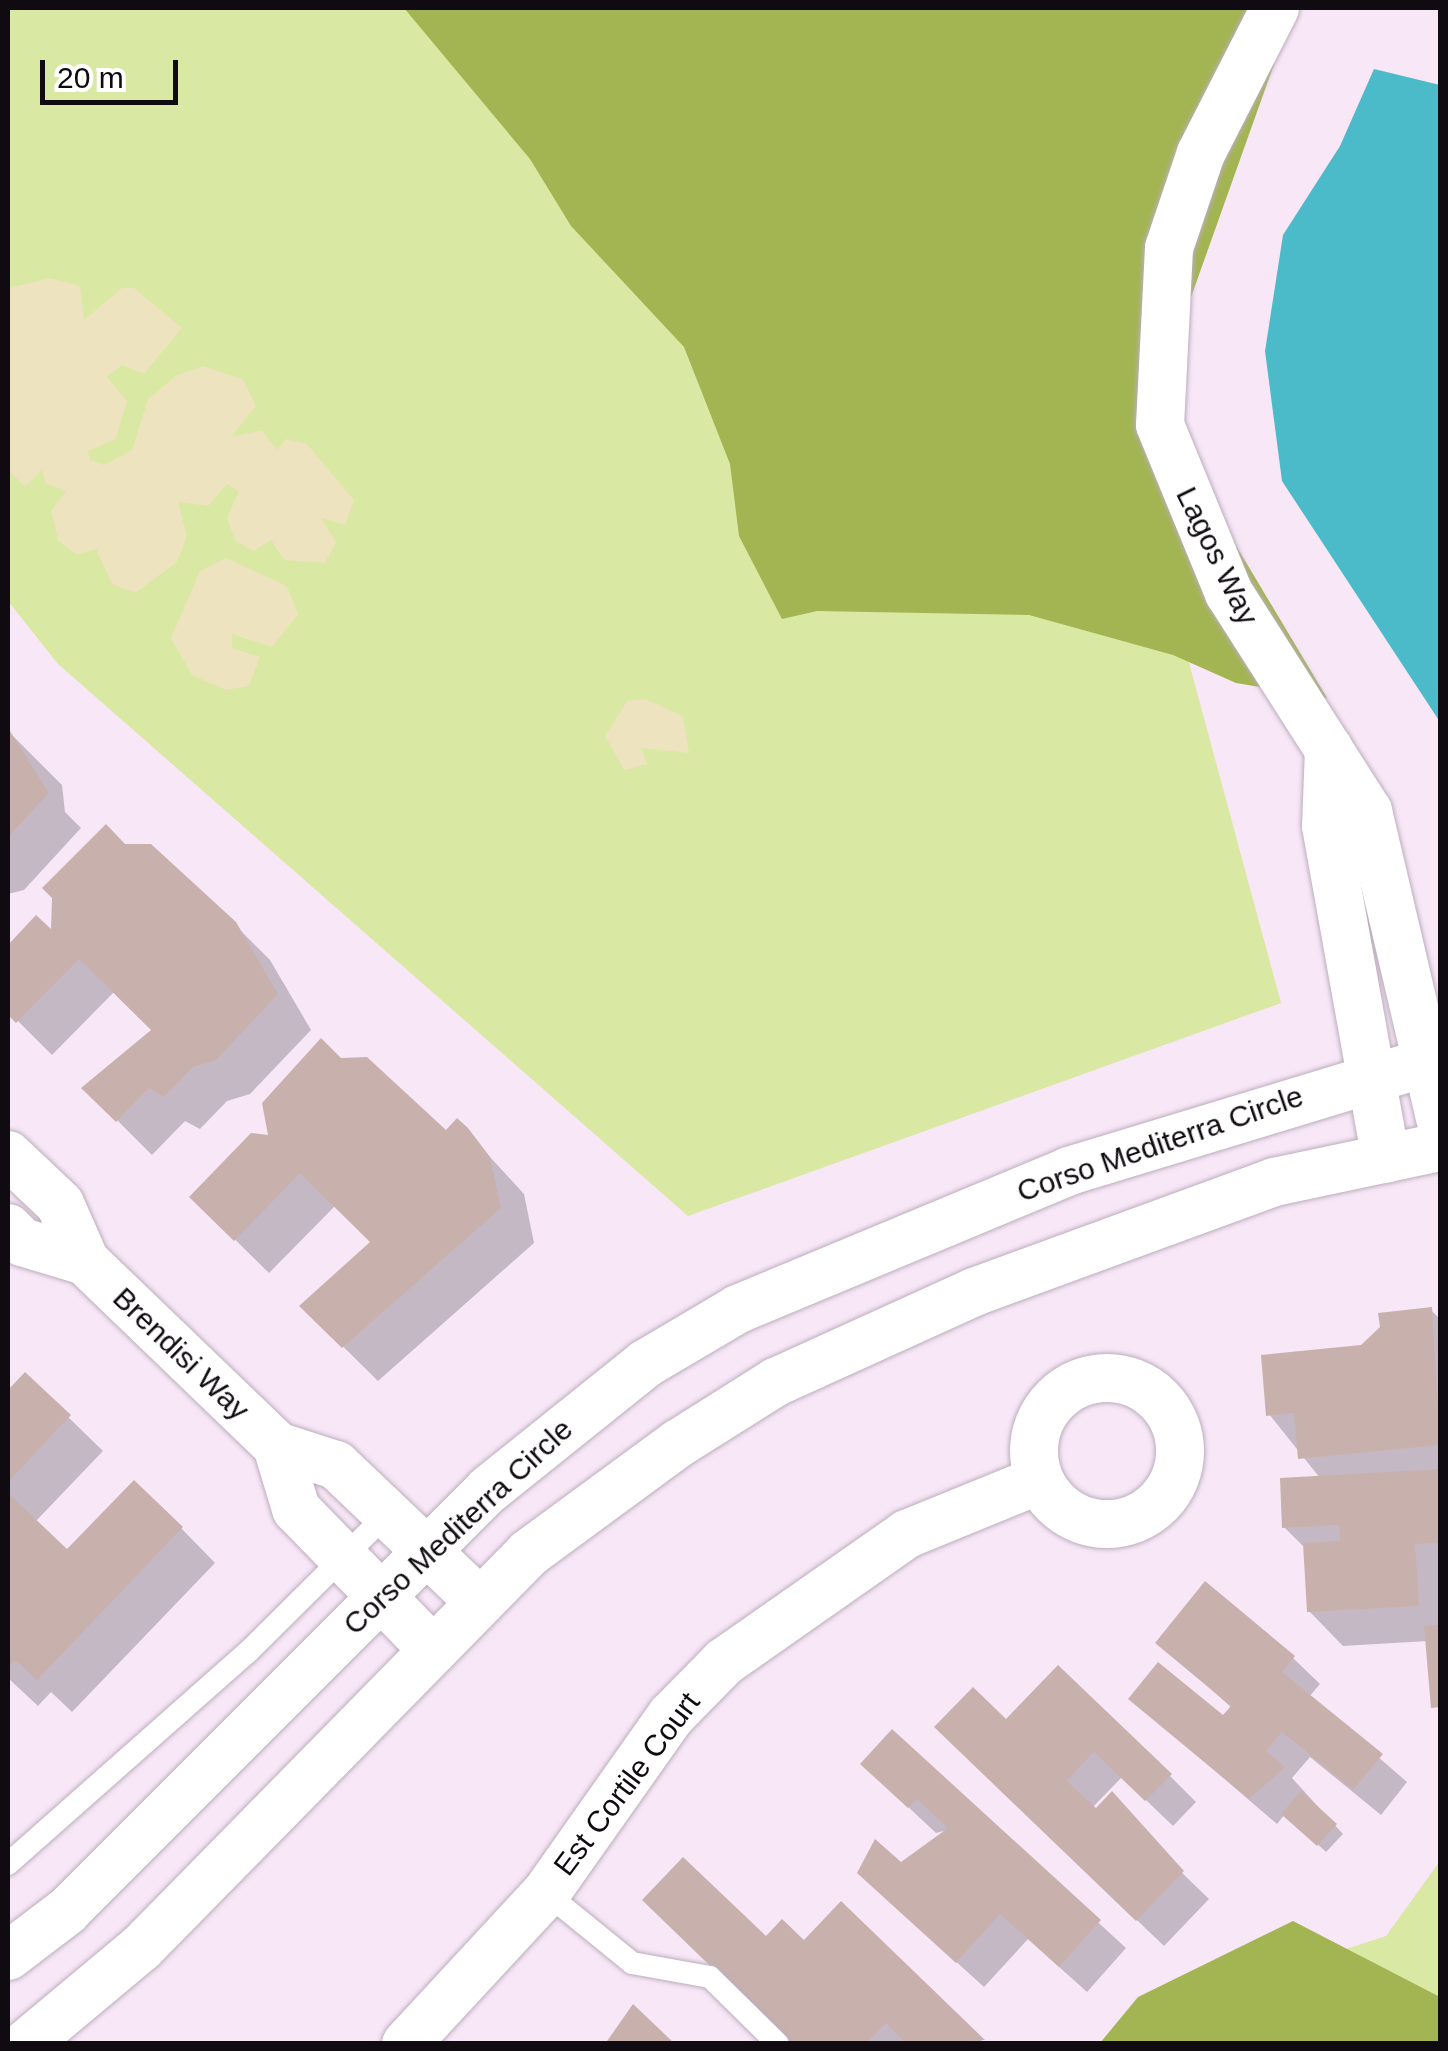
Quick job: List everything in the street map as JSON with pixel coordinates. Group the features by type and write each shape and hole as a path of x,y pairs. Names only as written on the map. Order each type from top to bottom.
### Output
{"street":[{"name":"Lagos Way","path":"1276,8 1201,153 1169,248 1160,425 1229,593 1368,811 1433,1059 1440,1119"},
{"path":"1330,749 1326,826 1386,1158"},
{"name":"Corso Mediterra Circle","path":"8,1956 67,1912 426,1551 557,1430 738,1309 1069,1171 1433,1059"},
{"path":"26,2044 141,1948 480,1602 604,1494 776,1382 974,1292 1274,1182 1440,1148"},
{"name":"Brendisi Way","path":"8,1154 60,1204 85,1261 277,1446 336,1465 480,1602"},
{"name":"Brendisi Way","path":"8,1228 22,1242 85,1261"},
{"name":"Brendisi Way","path":"277,1446 296,1509 433,1650"},
{"name":"Est Cortile Court","path":"406,2044 546,1893 671,1716 724,1662 907,1534 1039,1480"}],"lane":[{"path":"8,1864 387,1514"},
{"path":"546,1893 632,1962 710,1977 778,2044"}],"green space":[{"path":"8,8 1095,8 1055,167 1281,1003 688,1216 58,664 8,601"},
{"path":"404,8 1294,8 1185,314 1181,427 1235,544 1327,698 1236,683 1173,655 1029,615 817,611 782,619 739,536 730,464 684,347 571,226 530,159"},
{"path":"1440,1861 1440,2043 1113,2044 1134,2018 1386,1936"},
{"path":"1293,1921 1440,1997 1440,2043 1100,2043 1138,1997"}],"sand":[{"path":"50,278 80,286 84,320 122,288 134,288 182,328 144,374 122,365 107,377 127,401 116,439 88,451 90,460 104,465 132,450 148,399 177,375 203,366 243,379 256,406 231,437 262,430 277,450 286,439 307,444 354,500 345,525 321,518 336,542 325,563 284,560 271,540 254,551 235,541 227,518 239,491 227,484 208,506 178,502 187,535 177,562 135,593 112,584 96,549 77,555 58,540 51,511 66,491 45,483 42,470 25,487 8,470 8,288"},
{"path":"226,558 287,586 298,614 272,647 232,634 232,648 260,657 249,686 226,690 192,675 171,638 200,571"},
{"path":"645,699 683,716 689,753 641,748 647,764 624,770 605,736 627,701"}],"water":[{"path":"1374,69 1440,85 1440,722 1282,481 1265,351 1283,235 1340,146"}],"building":[{"path":"8,728 49,793 8,837"},
{"path":"106,824 125,844 151,844 236,922 278,994 216,1060 193,1067 164,1097 149,1088 116,1122 81,1088 151,1030 79,959 16,1023 8,1015 8,945 36,915 51,929 52,898 42,888"},
{"path":"321,1038 341,1058 367,1057 446,1130 457,1118 468,1128 490,1157 501,1208 342,1348 299,1306 370,1242 300,1173 234,1241 189,1197 251,1133 268,1135 262,1103"},
{"path":"1432,1307 1440,1445 1298,1459 1294,1413 1266,1416 1261,1355 1361,1345 1380,1327 1378,1313"},
{"path":"25,1372 71,1415 8,1482 8,1390"},
{"path":"1440,1469 1440,1543 1415,1544 1419,1606 1307,1612 1303,1543 1340,1541 1339,1525 1282,1528 1280,1478"},
{"path":"134,1480 183,1527 37,1680 15,1660 8,1668 8,1493 67,1549"},
{"path":"1205,1581 1295,1656 1282,1672 1383,1754 1353,1790 1282,1732 1266,1751 1285,1767 1249,1799 1128,1699 1158,1662 1223,1715 1231,1706 1155,1643"},
{"path":"1440,1625 1440,1707 1431,1708 1424,1626"},
{"path":"1058,1665 1172,1774 1145,1801 1094,1752 1067,1781 1096,1808 1112,1791 1184,1871 1136,1921 934,1727 973,1687 1006,1719"},
{"path":"892,1729 1101,1920 1059,1967 1000,1914 956,1963 857,1873 875,1839 901,1862 948,1828 917,1799 908,1808 860,1764"},
{"path":"1301,1791 1337,1824 1317,1846 1281,1814"},
{"path":"683,1857 766,1936 782,1919 804,1940 841,1901 985,2040 907,2044 886,2023 866,2044 791,2044 642,1900"},
{"path":"633,2004 675,2044 605,2044"}]}
